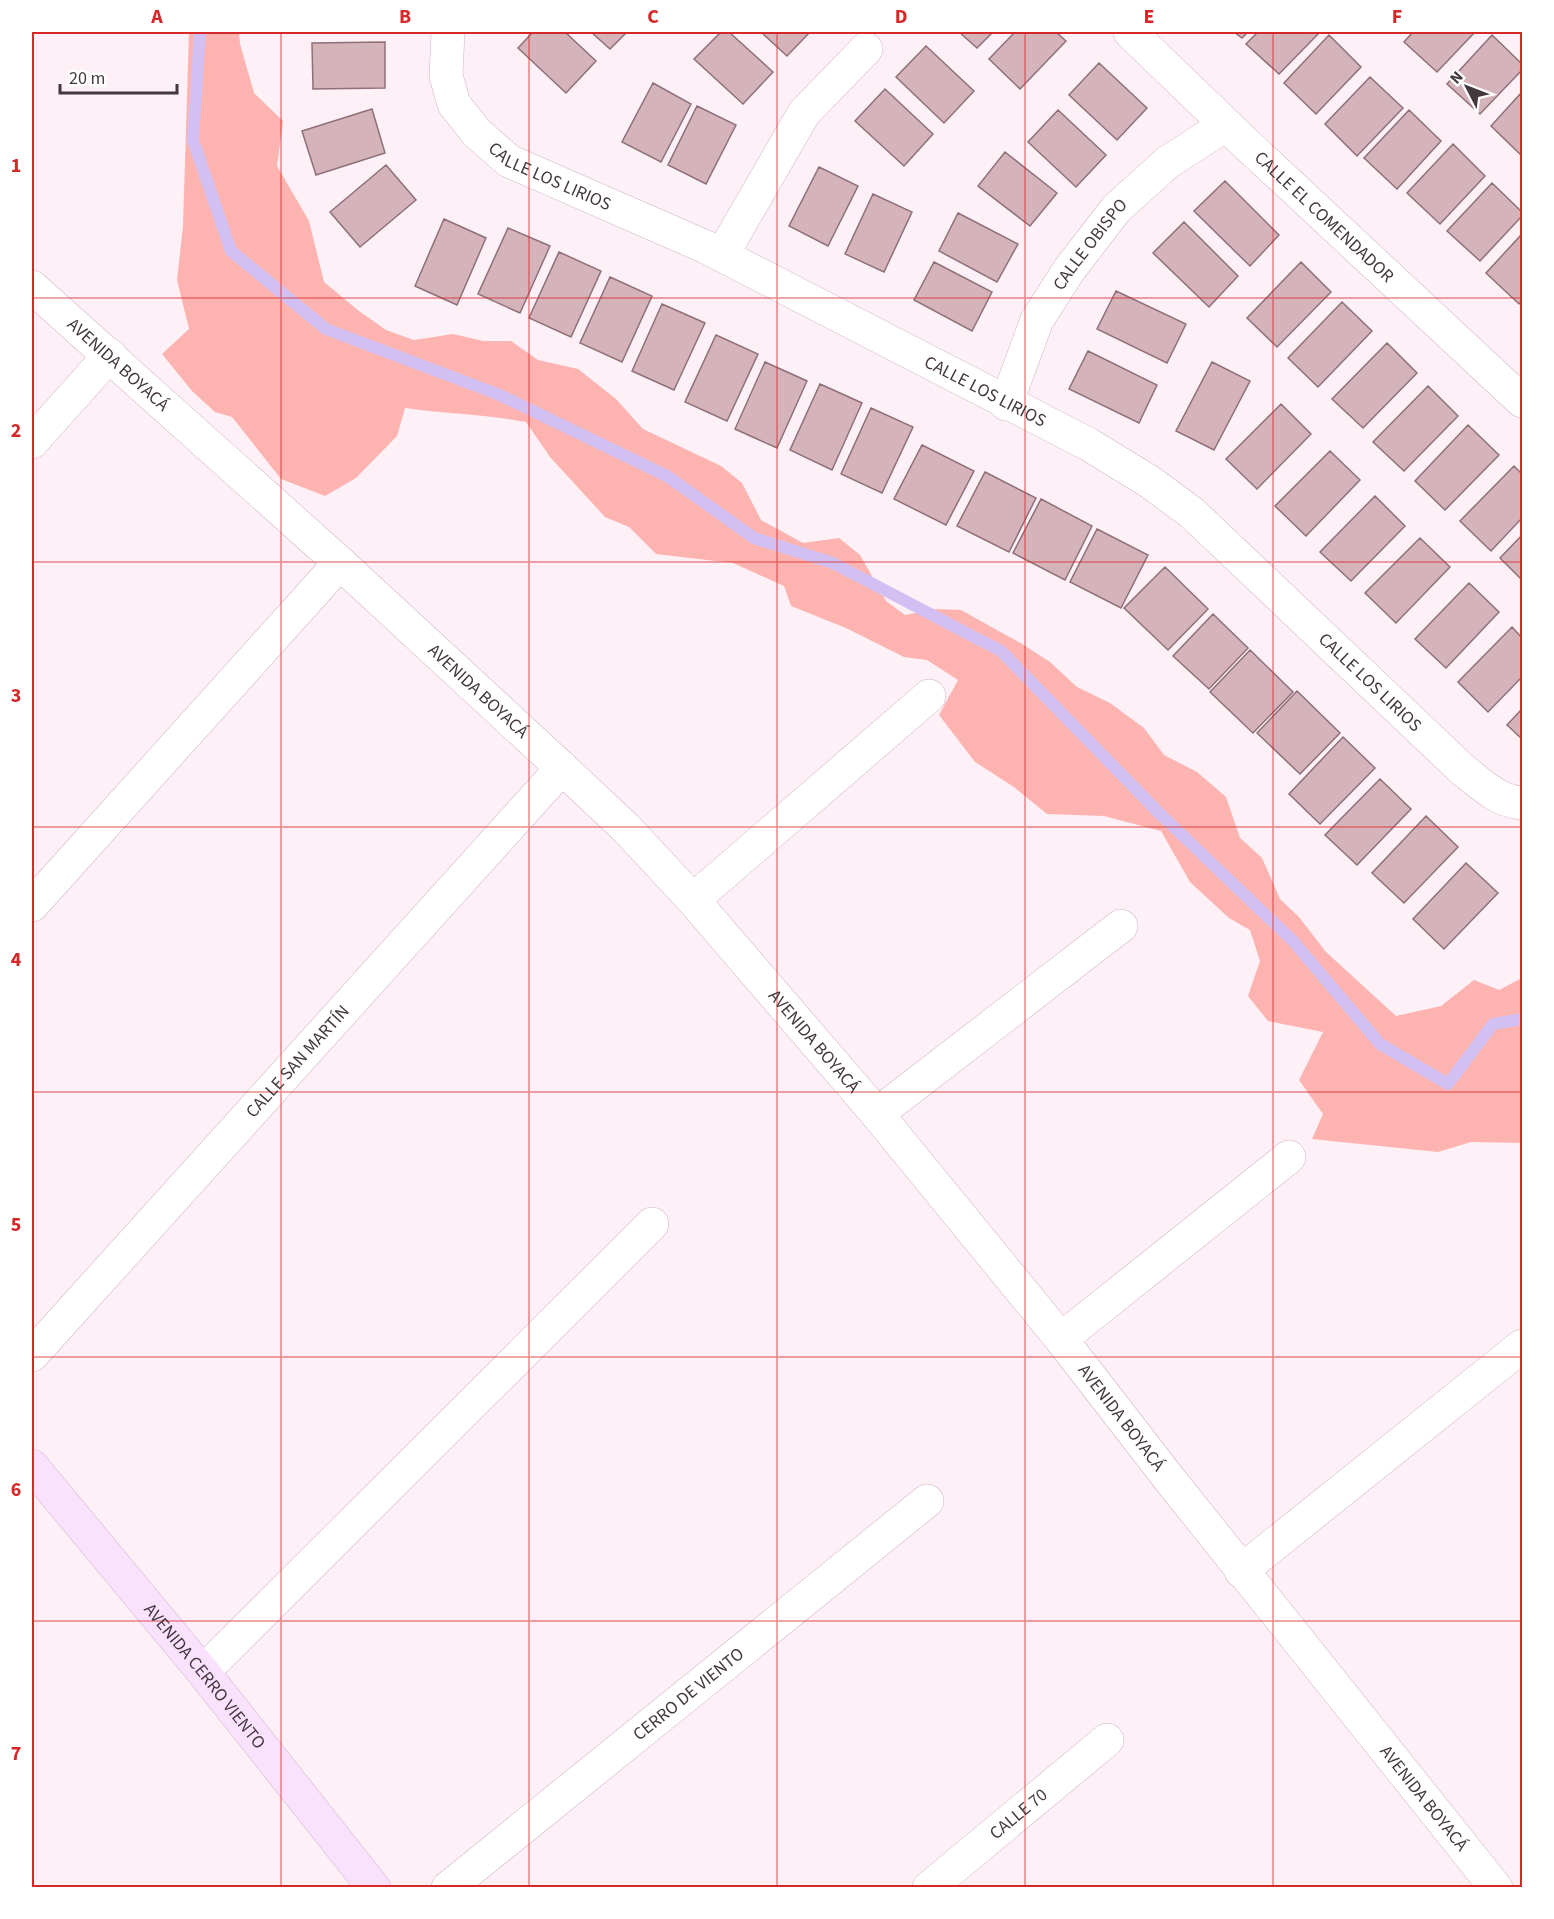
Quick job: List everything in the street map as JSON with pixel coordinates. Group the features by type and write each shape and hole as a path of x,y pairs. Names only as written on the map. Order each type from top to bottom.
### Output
{"street":[{"name":"CALLE LOS LIRIOS","path":"448,32 446,76 454,104 477,133 509,160 722,255 1006,404 1088,444 1150,482 1192,513 1464,770 1489,791 1509,802 1522,803"},
{"name":"CALLE EL COMENDADOR","path":"1130,32 1226,125 1522,400"},
{"path":"722,255 804,113 866,49"},
{"name":"CALLE OBISPO","path":"1006,404 1037,320 1069,270 1116,209 1168,162 1226,125"},
{"name":"AVENIDA BOYACÁ","path":"32,287 340,563 562,768 626,828 693,900 877,1114 1060,1339 1241,1570 1496,1887"},
{"path":"32,442 110,355"},
{"path":"32,905 340,563"},
{"path":"693,900 929,696"},
{"name":"CALLE SAN MARTÍN","path":"32,1355 562,768"},
{"path":"877,1114 1121,926"},
{"path":"1060,1339 1289,1157"},
{"path":"203,1672 652,1224"},
{"path":"1241,1570 1522,1346"},
{"name":"AVENIDA CERRO VIENTO","path":"32,1466 203,1672 374,1887"},
{"name":"CERRO DE VIENTO","path":"448,1887 927,1501"},
{"name":"CALLE 70","path":"928,1887 1107,1740"}],"shaded area":[{"path":"189,32 239,32 240,44 254,93 283,121 277,166 309,221 324,282 359,311 386,330 414,340 453,334 483,341 511,341 538,360 578,369 616,399 643,429 721,466 742,483 761,520 803,543 839,538 860,555 886,601 905,615 937,609 961,610 1050,662 1077,687 1110,703 1144,728 1164,755 1197,772 1226,797 1240,838 1262,858 1280,899 1299,917 1326,952 1396,1016 1441,1006 1474,980 1499,990 1522,978 1522,1143 1471,1142 1438,1152 1312,1139 1323,1114 1299,1080 1323,1032 1268,1021 1248,996 1260,961 1250,930 1229,918 1190,882 1161,831 1104,816 1047,814 1014,787 975,762 939,715 958,680 927,660 904,657 846,628 791,606 784,586 733,563 656,554 629,527 605,517 550,457 526,422 405,408 397,436 356,478 325,496 281,479 232,417 215,412 192,391 162,354 189,329 177,280 183,226"}],"building":[{"path":"533,32 565,32 596,61 566,93 518,48"},
{"path":"591,32 627,32 610,49"},
{"path":"721,32 729,32 773,72 743,104 694,59"},
{"path":"761,32 810,32 787,56"},
{"path":"959,32 993,32 977,48"},
{"path":"1015,32 1056,32 1066,41 1020,89 989,59"},
{"path":"1234,32 1248,32 1242,38"},
{"path":"1258,32 1320,32 1279,74 1246,44"},
{"path":"1413,32 1475,32 1437,72 1404,42"},
{"path":"1329,35 1361,67 1316,114 1284,83"},
{"path":"1492,35 1522,64 1522,70 1480,114 1447,84"},
{"path":"385,42 385,88 313,89 312,43"},
{"path":"926,46 974,91 944,123 896,77"},
{"path":"1099,63 1147,108 1117,140 1069,95"},
{"path":"1370,77 1403,108 1357,156 1325,124"},
{"path":"653,83 691,104 661,162 622,142"},
{"path":"885,89 933,134 904,166 855,121"},
{"path":"1522,92 1522,156 1491,126"},
{"path":"697,106 736,125 706,184 668,165"},
{"path":"372,109 385,153 316,175 302,131"},
{"path":"1058,110 1106,155 1076,187 1028,142"},
{"path":"1409,110 1441,141 1397,189 1364,158"},
{"path":"1453,144 1485,176 1440,224 1407,193"},
{"path":"1005,152 1057,193 1030,226 978,186"},
{"path":"386,165 416,200 360,247 330,212"},
{"path":"819,167 858,186 828,246 789,226"},
{"path":"1225,181 1279,235 1250,266 1194,211"},
{"path":"1492,183 1522,212 1522,216 1480,261 1447,231"},
{"path":"873,194 912,212 884,272 845,254"},
{"path":"958,213 1018,244 997,282 939,251"},
{"path":"444,219 486,238 457,305 415,286"},
{"path":"1184,222 1238,276 1209,307 1153,253"},
{"path":"508,228 550,246 520,313 478,294"},
{"path":"1522,234 1522,300 1519,304 1486,273"},
{"path":"559,252 601,271 571,337 529,318"},
{"path":"934,262 992,292 972,331 914,300"},
{"path":"1301,262 1331,292 1277,347 1247,318"},
{"path":"610,277 652,296 622,362 580,343"},
{"path":"1116,291 1186,324 1167,363 1097,329"},
{"path":"1342,302 1372,331 1318,387 1288,358"},
{"path":"662,304 705,323 674,390 632,371"},
{"path":"716,335 758,354 727,421 685,402"},
{"path":"1387,343 1417,373 1363,428 1332,399"},
{"path":"1088,351 1157,385 1139,423 1069,389"},
{"path":"765,362 807,381 777,448 735,429"},
{"path":"1212,362 1250,381 1214,450 1176,431"},
{"path":"820,384 862,403 832,470 790,450"},
{"path":"1428,386 1458,416 1404,471 1373,442"},
{"path":"1281,404 1311,434 1257,489 1226,459"},
{"path":"871,408 913,427 882,493 841,474"},
{"path":"1468,425 1499,455 1445,510 1415,481"},
{"path":"922,445 974,471 946,525 894,499"},
{"path":"1330,451 1360,480 1306,536 1275,506"},
{"path":"1514,466 1522,474 1522,518 1491,551 1460,521"},
{"path":"985,472 1036,498 1009,552 957,526"},
{"path":"1375,496 1405,526 1351,581 1320,552"},
{"path":"1041,499 1092,526 1065,580 1013,553"},
{"path":"1097,529 1148,555 1121,608 1070,582"},
{"path":"1522,535 1522,580 1500,558"},
{"path":"1420,538 1450,567 1396,623 1365,593"},
{"path":"1165,567 1208,609 1168,650 1124,608"},
{"path":"1469,583 1499,612 1446,668 1415,639"},
{"path":"1213,614 1248,648 1209,689 1173,656"},
{"path":"1512,627 1522,638 1522,677 1488,712 1458,682"},
{"path":"1250,650 1293,692 1253,733 1210,692"},
{"path":"1297,691 1340,733 1300,774 1257,733"},
{"path":"1522,709 1522,739 1507,725"},
{"path":"1343,737 1375,768 1320,824 1289,794"},
{"path":"1380,779 1411,809 1357,865 1325,835"},
{"path":"1426,816 1458,847 1404,903 1372,873"},
{"path":"1466,863 1498,893 1444,949 1413,919"}],"waterway":[{"path":"200,32 193,140 231,251 326,329 500,395 667,476 754,538 833,563 1001,651 1159,813 1293,941 1380,1044 1448,1084 1493,1024 1522,1019"}]}
